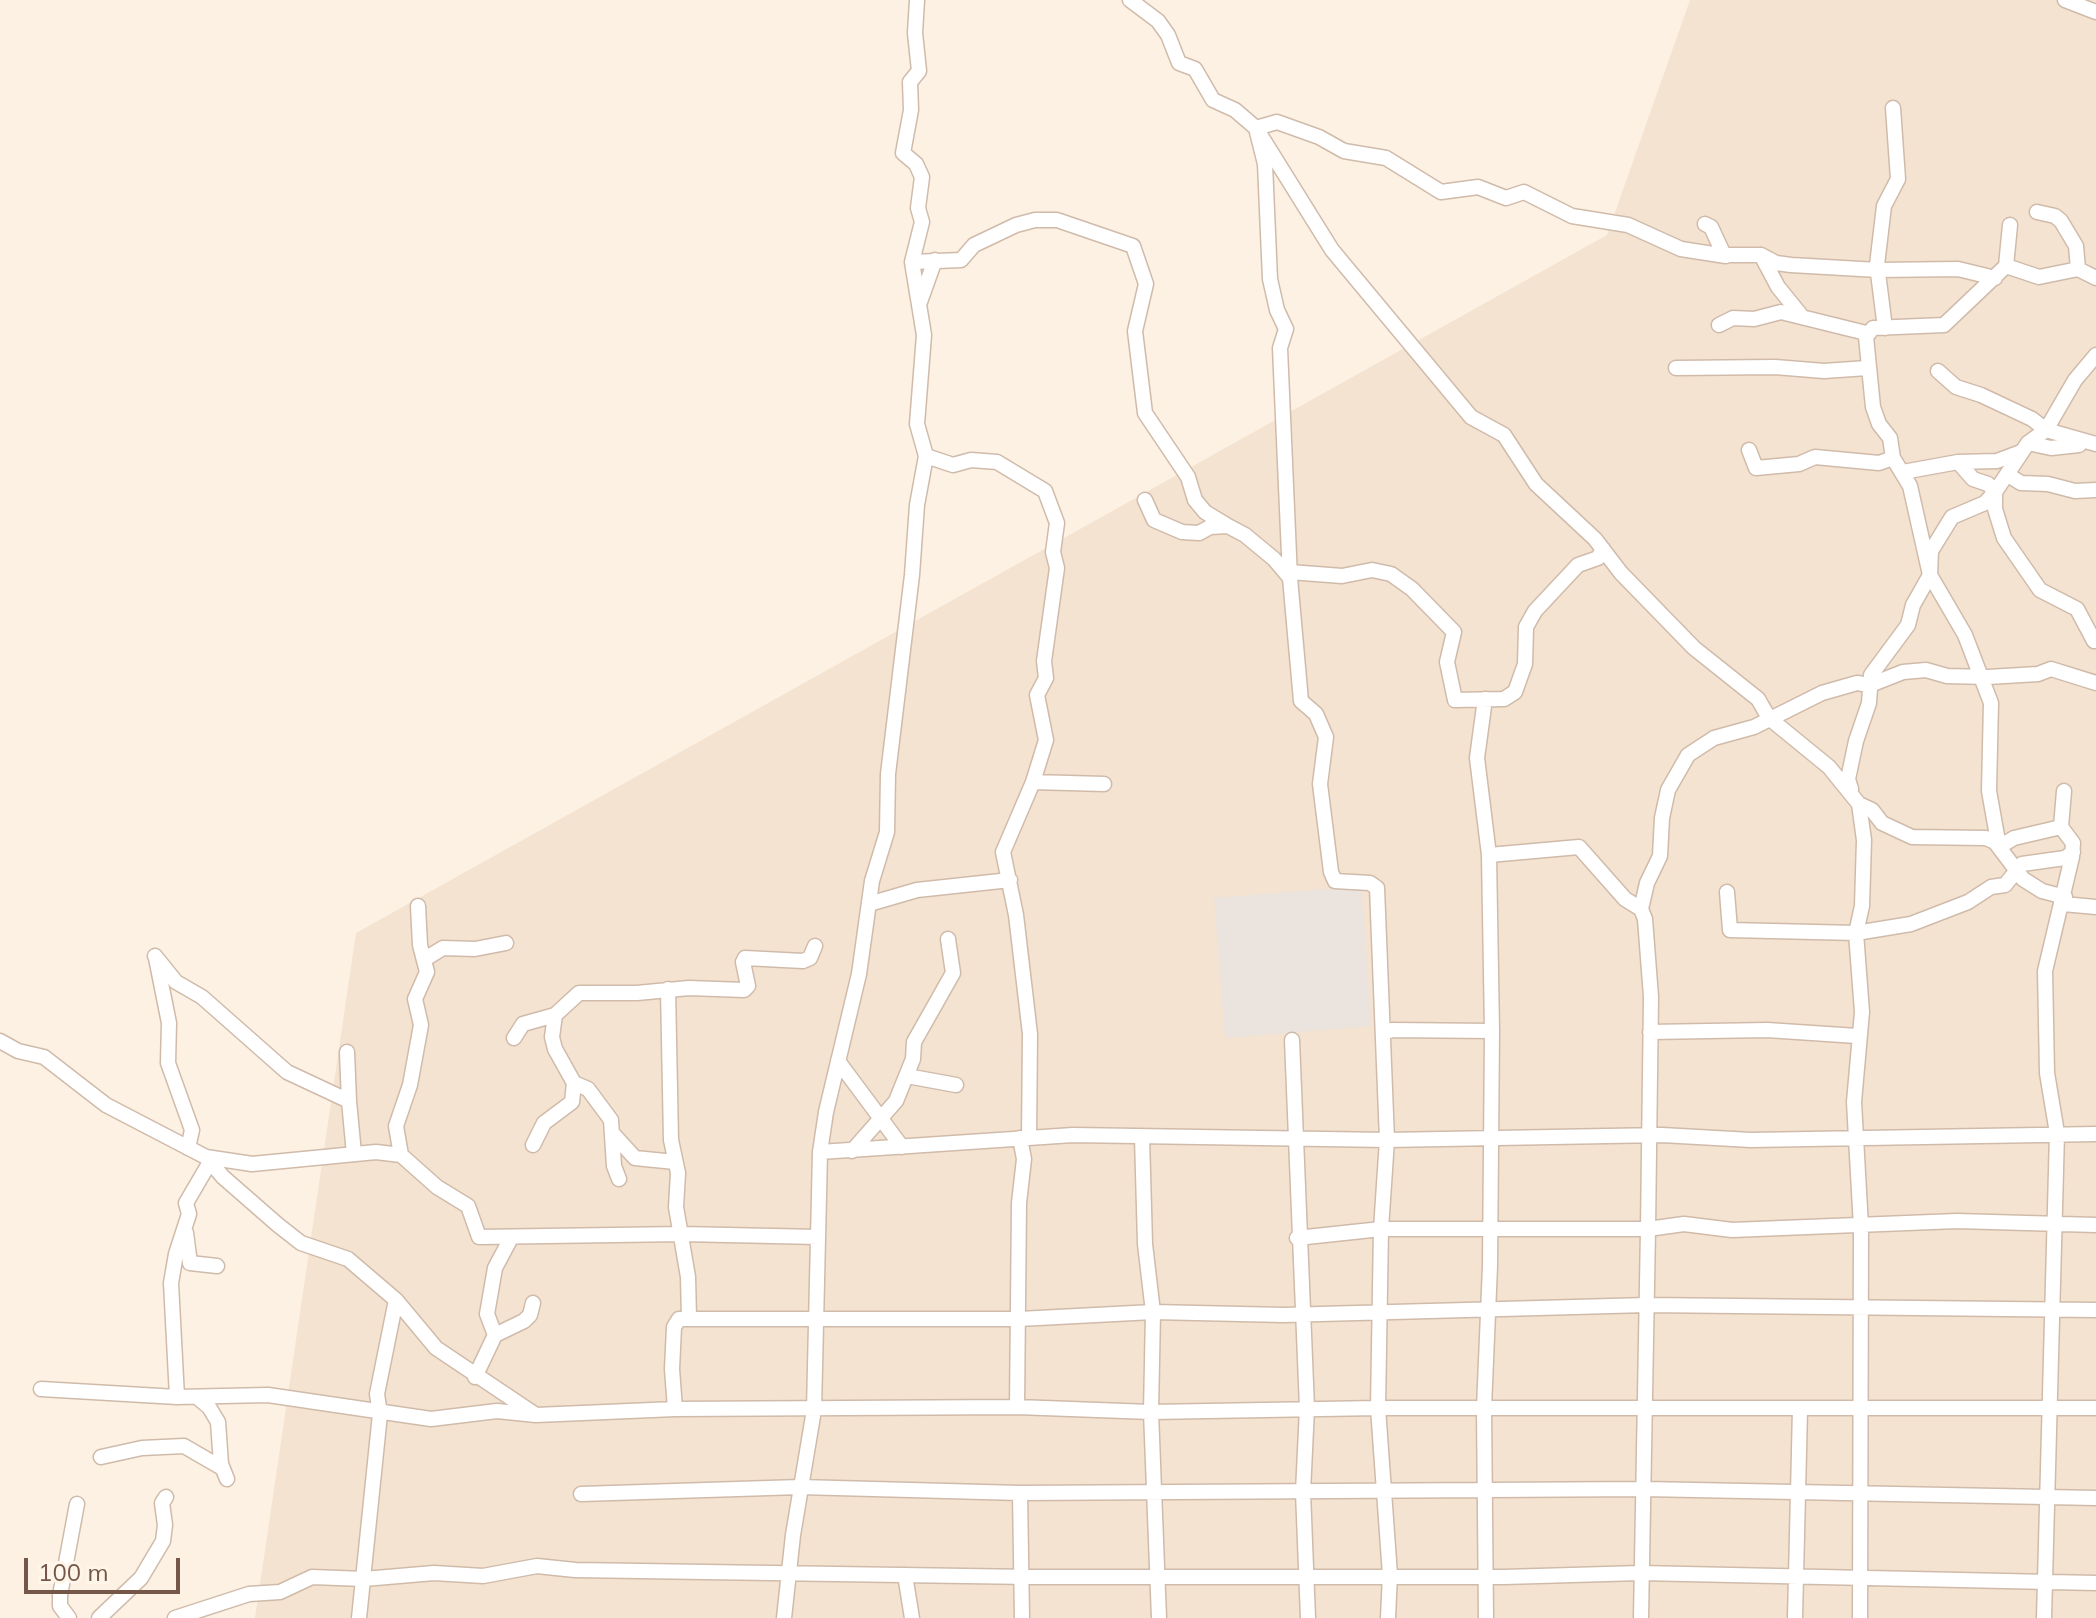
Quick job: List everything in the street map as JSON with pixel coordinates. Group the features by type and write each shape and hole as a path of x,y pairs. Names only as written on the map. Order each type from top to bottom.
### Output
{"street":[{"path":"784,1618 800,1487 814,1410 820,1152 859,974 876,860 887,832 888,774 912,575 917,505 926,456 917,424 924,335 915,255 922,222 918,208 922,177 916,164 903,153 911,110 910,82 919,71 915,33 917,0"},
{"path":"1130,0 1158,21 1179,63 1195,69 1213,100 1235,110 1256,128 1316,228 1471,417 1504,435 1536,484 1603,549 1621,573 1694,648 1758,699 1769,718 1811,750 1882,823 1912,837 1969,835 1986,838 1999,847"},
{"path":"2065,0 2096,12"},
{"path":"1885,328 1878,270 1884,206 1898,179 1893,108"},
{"path":"1256,128 1277,122 1319,137 1344,151 1386,158 1441,192 1478,187 1506,198 1524,192 1572,216 1628,225 1681,249 1726,256 1761,255 1776,263 1878,270 1958,269 1995,278"},
{"path":"1256,128 1265,164 1270,279 1286,329 1280,348 1290,575 1301,701 1316,714 1326,737 1320,784 1332,878 1370,883 1377,888 1387,1140 1381,1229 1378,1408 1390,1575 1388,1618"},
{"path":"2037,212 2055,216 2061,221 2076,246 2078,269"},
{"path":"915,255 935,260 961,260 974,245 1016,225 1035,220 1057,220 1133,246 1146,284 1135,331 1145,413 1188,477 1195,500 1205,512 1274,559 1290,575 1342,576 1372,570 1391,574 1412,589 1454,632 1447,662 1453,698 1513,696 1525,664 1526,627 1535,611 1578,565 1598,558 1603,549"},
{"path":"1705,224 1711,227 1726,256"},
{"path":"1866,333 1873,328 1944,325 2006,266 2010,225"},
{"path":"1761,255 1778,287 1800,314"},
{"path":"920,302 935,260"},
{"path":"2006,266 2039,277 2078,269 2096,278"},
{"path":"1719,325 1733,318 1754,319 1781,312 1800,314 1866,333"},
{"path":"1866,333 1873,407 1879,424 1890,438 1893,458 1910,486 1930,575 1965,635 1977,676 1991,703 1989,791 1999,847 2014,871 2042,891 2064,901 2096,907"},
{"path":"1903,472 1958,462 1997,461 2025,447 2046,430 2075,380 2096,355"},
{"path":"1676,368 1775,367 1824,371 1867,368"},
{"path":"1938,371 1956,387 2032,419 2046,430 2092,444"},
{"path":"2025,447 2092,444"},
{"path":"1860,1618 1861,1227 1854,1102 1857,1036 1862,1012 1856,933 1864,889 1864,840 1848,779 1856,741 1869,703 1866,681 1908,625 1913,605 1930,575 1931,551 1952,517 1985,503 1995,492 2025,447"},
{"path":"1749,450 1756,468 1799,464 1815,457 1879,463 1893,458"},
{"path":"926,456 953,465 971,460 997,462 1036,483 1045,491 1054,511 1057,568 1044,661 1046,678 1039,688 1037,701 1046,740 1033,782 1003,849 1010,880 1030,1034 1019,1203 1017,1407"},
{"path":"1958,462 1973,479 1988,484 1995,492 1997,516 2010,546 2040,590 2077,609 2094,641"},
{"path":"2008,475 2021,483 2096,490"},
{"path":"1145,500 1154,520 1182,532 1199,533 1210,527 1228,526"},
{"path":"1641,1618 1651,1136 1647,924 1641,909 1647,883 1660,856 1662,818 1668,790 1688,755 1714,738 1747,730 1822,693 1866,681 1926,670 1947,676 1977,676 2038,674 2059,669 2096,683"},
{"path":"1485,699 1477,758 1489,855 1492,1031 1484,1408 1486,1618"},
{"path":"1033,782 1104,784"},
{"path":"2044,1618 2057,1133 2047,1073 2045,971 2064,901 2073,843 2061,827 2064,791"},
{"path":"1999,847 2014,838 2061,827"},
{"path":"1489,855 1579,847 1625,899 1641,909"},
{"path":"1727,892 1730,930 1856,933 1911,924 1968,902 1989,888 2005,885 2022,864 2070,856"},
{"path":"869,904 917,890 1010,880"},
{"path":"418,906 420,945 427,972 415,999 421,1025 410,1085 396,1126 401,1155 437,1187 468,1206 477,1236 682,1234 818,1237"},
{"path":"852,1151 896,1101 907,1076 914,1042 953,973 948,939"},
{"path":"425,959 443,948 475,949 506,943"},
{"path":"514,1038 523,1024 555,1015 579,993 744,990 748,986 743,962 745,958 803,961 810,958 815,946"},
{"path":"188,1148 192,1130 168,1063 169,1023 155,956 176,982 202,997 287,1072 349,1101"},
{"path":"668,989 667,1085 676,1207 682,1234 689,1319"},
{"path":"533,1145 544,1123 572,1102 574,1083 555,1049 552,1037 555,1015"},
{"path":"1383,1033 1392,1030 1492,1031"},
{"path":"1650,1032 1767,1030 1857,1036"},
{"path":"1292,1040 1297,1238 1307,1408 1303,1492 1308,1618"},
{"path":"0,1041 18,1051 44,1057 106,1105 208,1159 301,1243 348,1259 396,1300 436,1348 536,1415"},
{"path":"347,1052 354,1154"},
{"path":"838,1061 902,1147"},
{"path":"907,1076 956,1085"},
{"path":"574,1083 588,1089 608,1112 614,1135 614,1166 619,1179"},
{"path":"820,1152 1024,1138 1294,1137 1387,1140 1651,1136 1751,1140 2096,1134"},
{"path":"614,1135 635,1158 675,1162"},
{"path":"1142,1137 1145,1244 1153,1312 1151,1412 1159,1618"},
{"path":"208,1159 252,1164 354,1154 401,1155"},
{"path":"208,1159 189,1195 186,1229 190,1263 217,1266"},
{"path":"1297,1238 1381,1229 1648,1229 1684,1224 1732,1230 1957,1221 2096,1225"},
{"path":"177,1397 171,1283 176,1254 186,1229"},
{"path":"495,1335 487,1314 495,1268 511,1238"},
{"path":"359,1618 380,1414 377,1394 396,1300"},
{"path":"475,1377 495,1335 524,1321 530,1315 533,1303"},
{"path":"675,1409 672,1385 674,1327 679,1319 1019,1319 1153,1312 1488,1312 1647,1305 1860,1310 2096,1310"},
{"path":"672,1385 684,1400 712,1409"},
{"path":"41,1389 197,1397 211,1402 268,1395 380,1414 431,1419 497,1411 536,1415 675,1409 1017,1407 1151,1412 1307,1408 1647,1411 2096,1408"},
{"path":"101,1457 142,1448 184,1446 225,1474 218,1422 211,1402"},
{"path":"1795,1618 1800,1409"},
{"path":"581,1494 800,1487 1020,1493 1644,1489 1798,1495 2096,1498"},
{"path":"1020,1493 1022,1618"},
{"path":"99,1618 141,1578 163,1541 165,1525 162,1503 166,1497"},
{"path":"69,1618 60,1606 60,1595 77,1504"},
{"path":"175,1618 249,1594 280,1592 312,1577 364,1579 434,1573 483,1576 537,1566 575,1570 1021,1577 1486,1577 1640,1573 2096,1583"},
{"path":"905,1575 912,1618"}],"shaded area":[{"path":"1690,0 2096,0 2096,1618 255,1618 356,933 1607,235"},
{"path":"1361,886 1372,1026 1225,1038 1214,898"}]}
